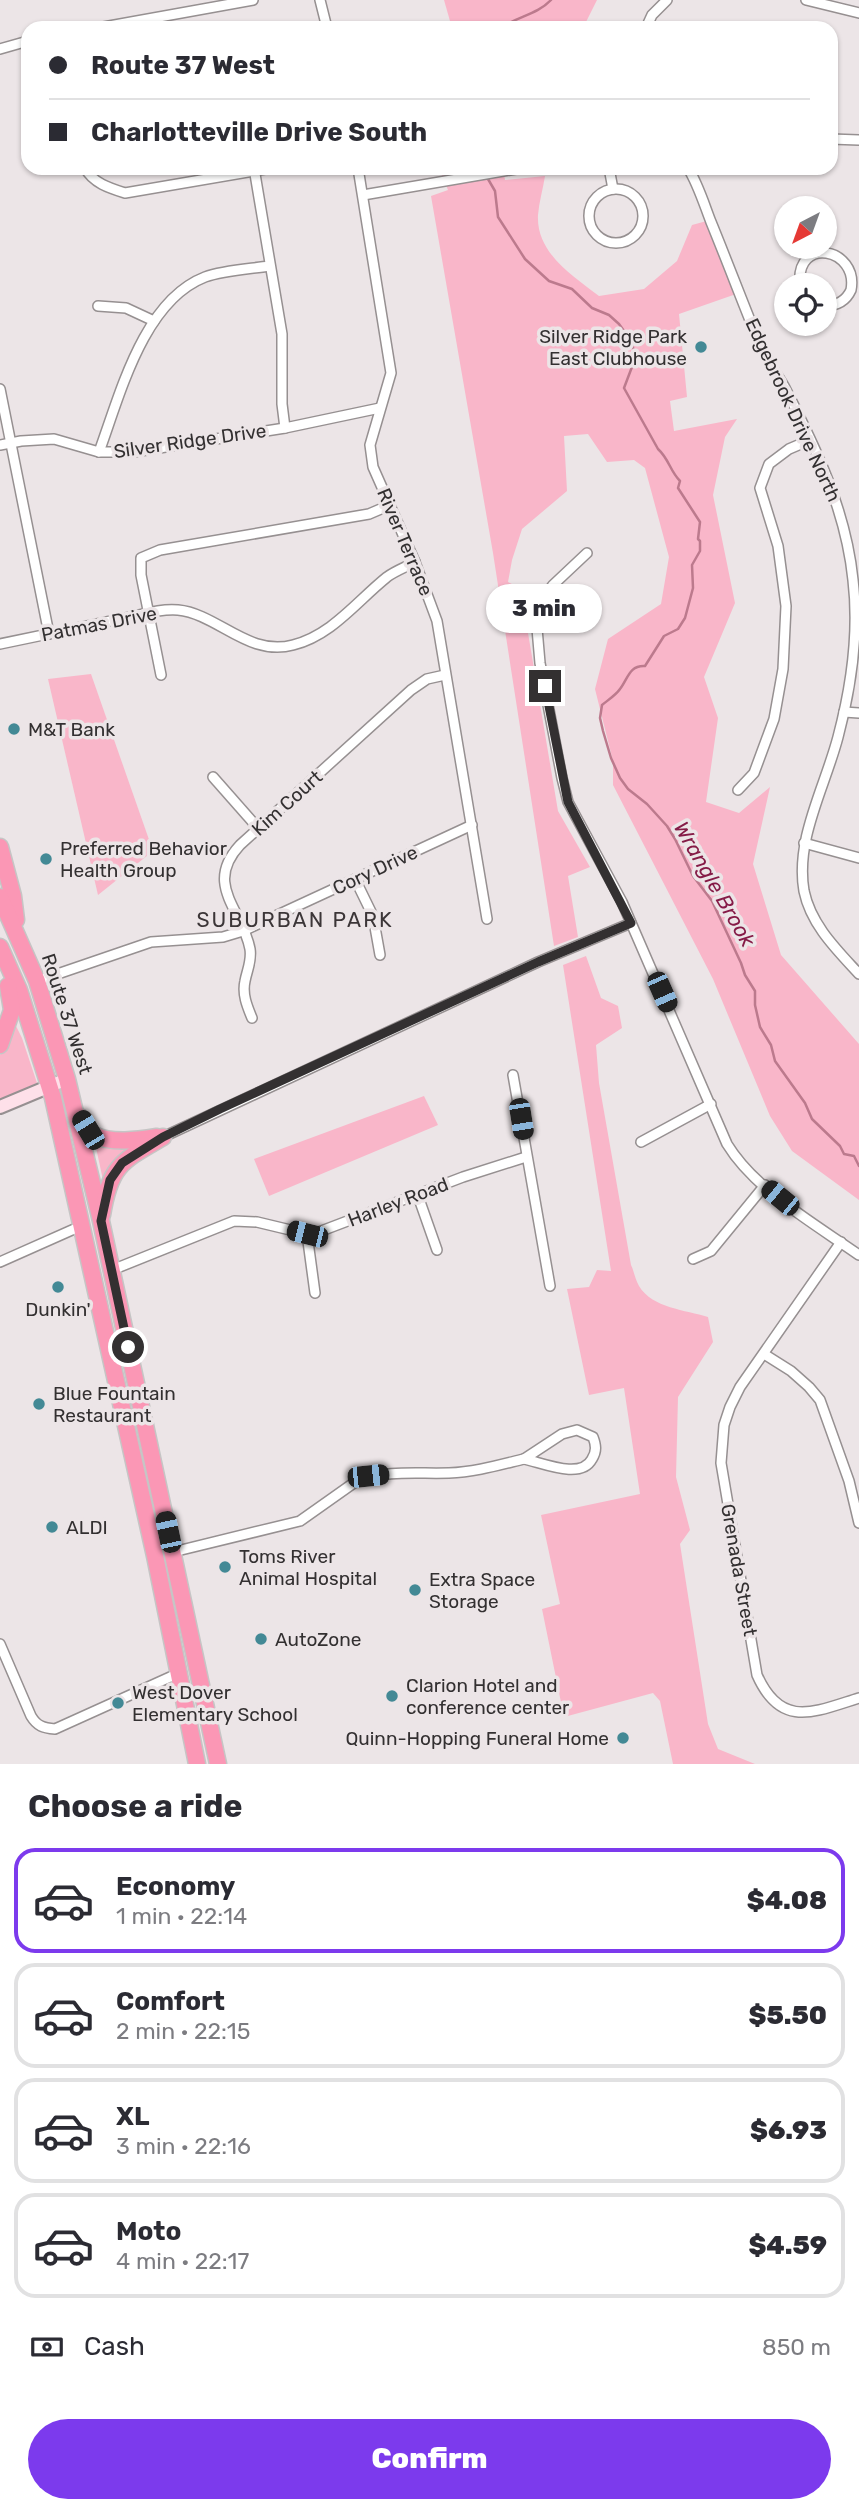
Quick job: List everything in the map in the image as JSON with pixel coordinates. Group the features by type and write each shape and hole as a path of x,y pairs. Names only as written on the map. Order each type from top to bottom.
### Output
{"highway":[{"path":"0,848 13,896 19,940"},
{"name":"Route 37 West","path":"0,897 37,981 67,1079 112,1270 218,1764"},
{"name":"Route 37 West","path":"0,947 19,990 49,1086 80,1226 95,1277 197,1764"},
{"path":"0,960 11,994 12,1010 0,1045"},
{"path":"73,1106 94,1135 118,1140 163,1137"},
{"path":"101,1221 106,1192 117,1169 129,1157 163,1137"}],"street":[{"path":"139,21 253,0"},
{"path":"320,0 325,21"},
{"path":"649,21 667,0"},
{"path":"806,0 859,13"},
{"path":"0,49 21,43"},
{"path":"838,140 859,141"},
{"path":"89,175 105,187 125,193 222,175"},
{"path":"255,175 282,334 282,404 285,428"},
{"name":"River Terrace","path":"359,175 391,373 370,445 373,467 415,562 437,621 487,919"},
{"path":"363,195 481,175"},
{"path":"610,175 613,189"},
{"name":"Edgebrook Drive North","path":"691,175 759,344 784,386 833,489 842,514 856,614 851,684 804,843 802,868 805,894 814,917 830,943 859,974"},
{"path":"613,189 629,192 643,212 636,235 622,243 597,236 590,220 592,204 604,192 613,189"},
{"path":"801,273 806,261 821,252 839,255 856,277 849,294 837,303"},
{"path":"99,452 126,378 154,321 175,294 206,277 270,266"},
{"path":"99,306 126,308 154,321"},
{"path":"0,389 49,634"},
{"name":"Silver Ridge Drive","path":"0,445 21,440 54,439 99,452 135,452 285,428 380,408"},
{"path":"738,790 754,773 774,719 783,669 786,606 778,546 760,488 769,464 789,449 810,440"},
{"path":"161,675 141,558 151,552 369,514 390,505"},
{"path":"587,553 553,584 542,600 535,622 540,663 568,802 631,923 727,1144 738,1162 859,1255"},
{"name":"Patmas Drive","path":"0,644 179,610 194,614 249,642 289,646 309,640 329,628 389,575 415,562"},
{"name":"Kim Court","path":"252,1018 244,989 251,954 226,895 224,879 228,862 234,852 258,828 411,690 427,679 445,675"},
{"path":"844,712 859,713"},
{"path":"213,777 258,828"},
{"name":"Cory Drive","path":"37,981 151,943 223,937 243,931 472,825"},
{"path":"804,843 859,858"},
{"path":"355,880 373,916 380,955"},
{"path":"163,1137 538,962 631,923"},
{"path":"513,1075 550,1286"},
{"path":"0,1107 67,1079"},
{"path":"641,1142 711,1104"},
{"name":"Harley Road","path":"112,1270 234,1221 257,1222 307,1234 345,1224 463,1177 526,1157"},
{"path":"693,1259 711,1251 765,1185"},
{"path":"418,1196 437,1250"},
{"path":"0,1262 80,1226"},
{"path":"307,1234 316,1293"},
{"name":"Grenada Street","path":"841,1242 730,1407 724,1425 721,1463 757,1675 763,1689 785,1710 808,1714 859,1698"},
{"path":"764,1354 791,1371 820,1400 849,1481 859,1523"},
{"path":"173,1552 300,1521 358,1480 368,1476 409,1472 450,1473 488,1468 524,1459 562,1434 577,1430 593,1437 596,1446 590,1463 581,1470 570,1471 524,1459"},
{"path":"0,1644 31,1716 35,1723 45,1728 55,1729 179,1673"}],"shaded area":[{"path":"444,0 597,0 586,21 450,21"},
{"path":"442,175 504,175 505,180 545,176 538,215 543,241 558,262 599,296 644,289 677,261 692,225 714,219 739,293 679,314 687,397 670,401 674,431 737,419 725,437 713,495 735,603 704,677 718,718 706,802 739,813 770,787 753,864 781,955 859,1044 859,1200 792,1151 770,1116 713,979 613,785 613,761 595,689 608,639 661,604 669,557 645,468 634,460 607,462 588,434 564,436 567,491 522,529 508,582 535,596 527,627 558,811 590,867 568,876 578,937 554,946 493,553 431,196 448,190"},
{"path":"91,674 153,851 98,895 48,679"},
{"path":"586,956 601,998 618,1006 622,1028 596,1045 599,1083 631,1265 639,1286 652,1299 670,1307 708,1317 713,1342 678,1397 676,1477 690,1530 680,1544 708,1724 718,1749 755,1764 673,1764 660,1701 653,1693 564,1717 542,1609 560,1604 541,1515 640,1494 624,1388 589,1395 567,1289 589,1287 597,1270 611,1271 563,965"},
{"path":"15,1024 37,1083 0,1100 0,1055"},
{"path":"424,1096 438,1125 269,1196 254,1159"},
{"path":"95,1143 133,1146 103,1180"}],"waterway":[{"name":"Wrangle Brook","path":"514,21 540,9 551,0"},
{"name":"Wrangle Brook","path":"488,179 495,191 498,217 525,259 549,281 572,289 592,308 609,315 632,342 635,359 624,388 658,449 680,481 678,488 700,522 700,551 692,565 693,588 685,618 678,629 664,636 645,666 632,670 618,691 602,705 600,718 611,758 628,789 647,804 667,826 693,876 712,901 745,975 755,991 760,1027 771,1045 775,1061 805,1103 812,1119 840,1146 844,1154 854,1156 859,1166"}],"place":[{"name":"Silver Ridge Park East Clubhouse","path":"701,347"},
{"name":"M&T Bank","path":"14,729"},
{"name":"Preferred Behavior Health Group","path":"46,859"},
{"name":"Dunkin'","path":"58,1287"},
{"name":"Blue Fountain Restaurant","path":"39,1404"},
{"name":"ALDI","path":"52,1527"},
{"name":"Toms River Animal Hospital","path":"225,1567"},
{"name":"Extra Space Storage","path":"415,1590"},
{"name":"AutoZone","path":"261,1639"},
{"name":"Clarion Hotel and conference center","path":"392,1696"},
{"name":"West Dover Elementary School","path":"118,1703"},
{"name":"Quinn-Hopping Funeral Home","path":"623,1738"}],"district":[{"name":"SUBURBAN PARK","path":"295,919"}],"route":[{"path":"128,1347 101,1221 110,1180 129,1157 220,1109 538,962 631,923 568,802 545,686"}]}
